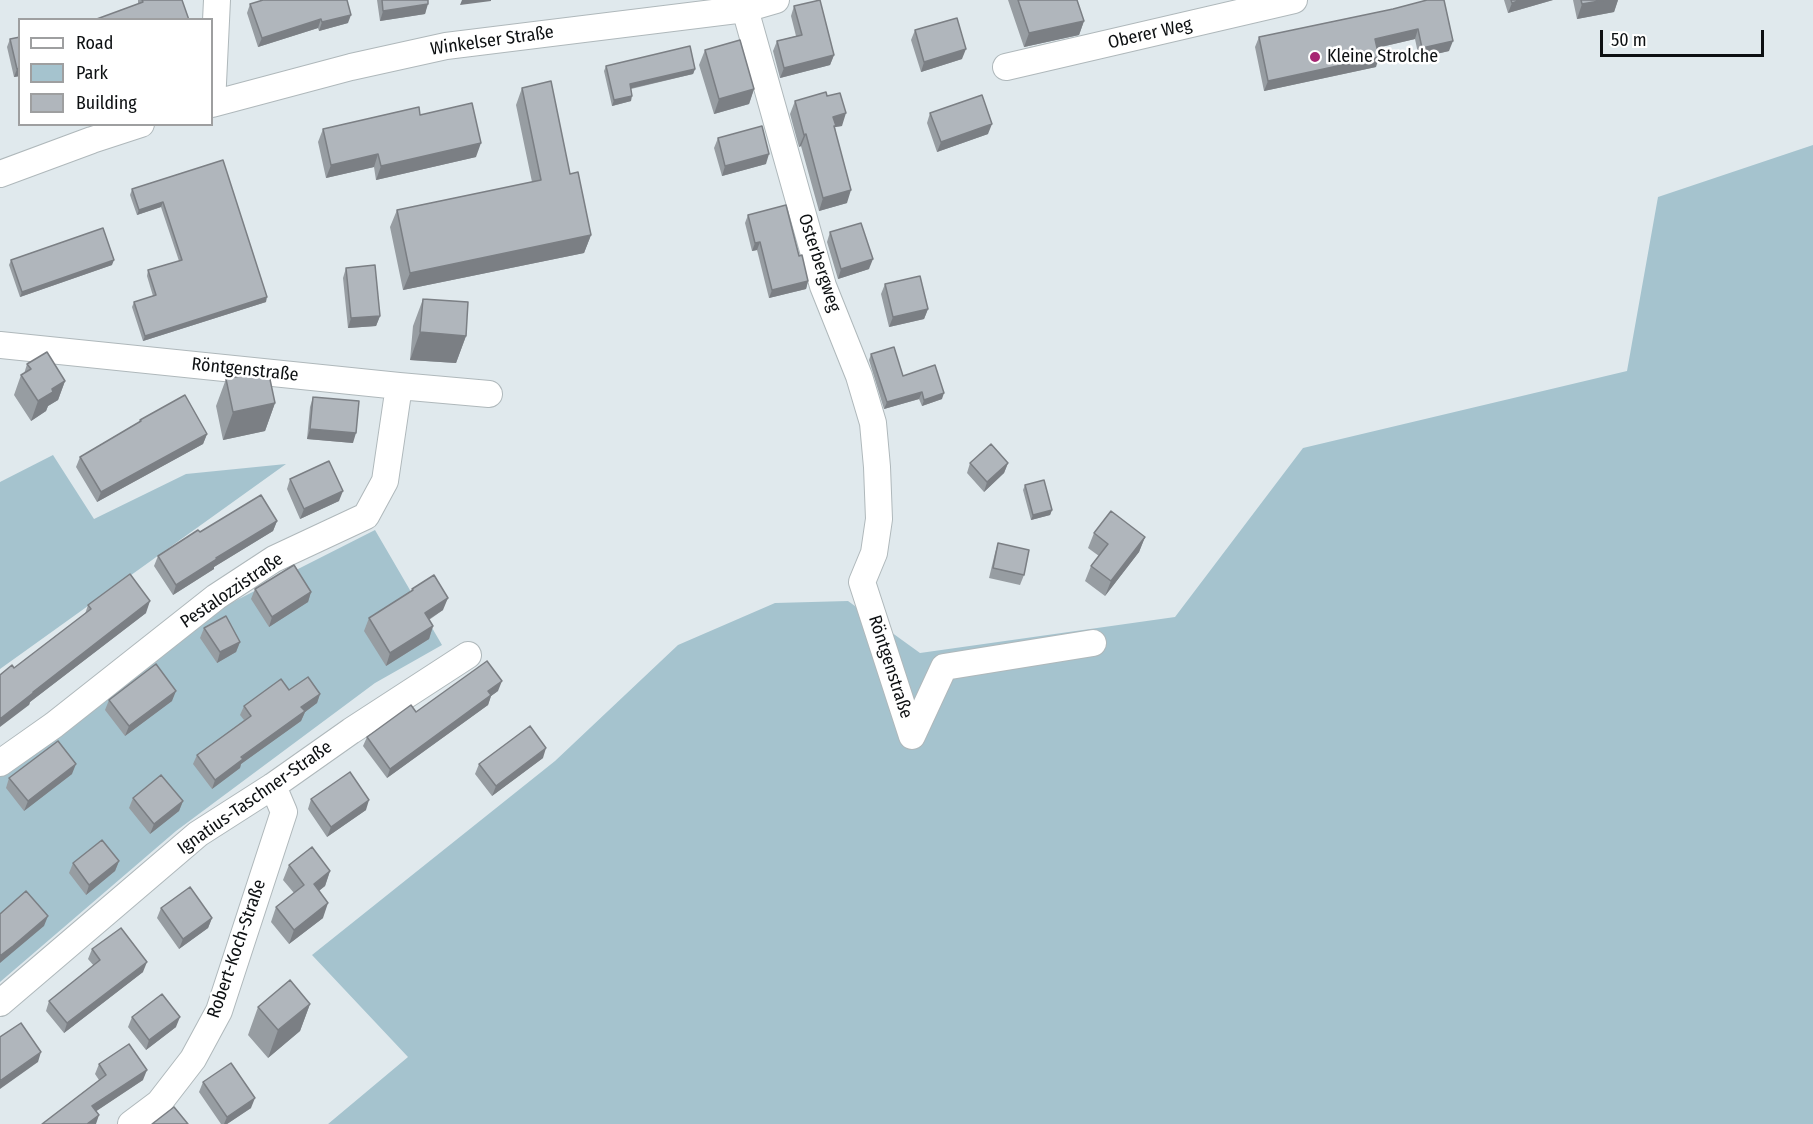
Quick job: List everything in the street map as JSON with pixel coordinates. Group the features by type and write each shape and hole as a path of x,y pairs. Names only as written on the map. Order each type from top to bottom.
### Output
{"street":[{"name":"Winkelser Straße","path":"213,83 217,0"},
{"name":"Winkelser Straße","path":"213,104 351,67 446,46 745,9 776,0"},
{"name":"Oberer Weg","path":"1006,67 1294,0"},
{"name":"Osterbergweg","path":"745,9 823,286 859,376 873,423 878,467 879,519"},
{"path":"0,174 135,126"},
{"name":"Röntgenstraße","path":"0,345 489,394"},
{"name":"Pestalozzistraße","path":"0,763 54,725 216,597 274,559 366,516 385,481 399,386"},
{"name":"Röntgenstraße","path":"879,519 873,553 862,582 912,736 944,667 1093,643"},
{"name":"Ignatius-Taschner-Straße","path":"0,1003 198,834 273,786 351,730 468,655"},
{"name":"Robert-Koch-Straße","path":"131,1124 159,1103 187,1068 219,1011 284,812 273,786"}],"green space":[{"path":"1813,145 1813,1124 328,1124 408,1057 312,955 555,761 678,645 775,603 848,601 920,653 1175,617 1303,448 1627,371 1658,197"},
{"path":"53,455 94,519 186,474 286,464 0,669 0,482"},
{"path":"375,530 442,645 375,683 176,831 0,982 0,777 227,605"}],"building":[{"path":"142,0 182,0 188,18 99,18 143,2"},
{"path":"263,0 347,0 351,15 322,22 321,19 262,38 250,4"},
{"path":"382,0 428,0 428,4 383,11"},
{"path":"820,0 834,55 784,68 777,41 802,35 794,6"},
{"path":"1018,0 1077,0 1084,21 1029,33"},
{"path":"1427,0 1444,0 1453,41 1422,48 1418,29 1375,39 1379,57 1268,81 1259,37"},
{"path":"1581,0 1605,0 1582,4"},
{"path":"957,18 966,49 924,62 915,30"},
{"path":"18,37 17,69 10,39"},
{"path":"740,40 754,89 719,99 705,50"},
{"path":"690,46 695,69 630,84 632,96 614,100 606,66"},
{"path":"551,81 570,174 578,172 591,235 410,273 397,210 541,180 522,88"},
{"path":"826,92 827,96 840,93 846,113 833,117 851,190 823,198 795,101"},
{"path":"982,95 992,124 941,142 930,113"},
{"path":"472,103 481,143 381,166 378,154 331,165 323,129 419,107 420,115"},
{"path":"762,126 769,154 725,166 718,138"},
{"path":"223,160 267,297 145,336 134,302 156,295 148,270 182,260 163,202 139,210 132,189"},
{"path":"786,205 808,281 772,290 760,242 755,243 748,215"},
{"path":"861,223 873,259 841,269 830,232"},
{"path":"103,228 114,260 22,292 11,260"},
{"path":"375,265 380,316 351,318 346,268"},
{"path":"920,276 928,309 893,317 885,284"},
{"path":"423,299 468,302 466,336 420,332"},
{"path":"894,347 903,376 935,365 944,393 924,400 922,392 887,402 871,354"},
{"path":"47,352 65,381 38,401 21,375 31,369 27,364"},
{"path":"268,370 275,403 233,412 226,379"},
{"path":"185,395 207,434 101,492 80,457"},
{"path":"313,397 359,401 356,433 310,429"},
{"path":"991,444 1008,463 987,482 970,463"},
{"path":"329,461 343,491 304,509 290,479"},
{"path":"1044,480 1052,510 1033,515 1025,485"},
{"path":"261,495 277,521 176,585 158,556 198,530 200,532"},
{"path":"1111,511 1145,537 1111,581 1091,566 1108,544 1094,533"},
{"path":"998,543 1029,550 1024,575 993,568"},
{"path":"294,565 311,592 272,617 255,589"},
{"path":"130,574 150,601 0,719 0,675 12,665 14,668 91,609 88,605"},
{"path":"434,575 448,598 425,613 433,626 390,653 369,618"},
{"path":"226,616 240,642 220,652 204,628"},
{"path":"487,661 502,681 488,691 491,695 390,769 367,737 411,705 416,712"},
{"path":"156,664 176,691 129,726 109,700"},
{"path":"308,677 320,694 301,707 305,711 241,757 243,759 215,780 197,755 251,716 244,706 281,679 289,690"},
{"path":"530,726 546,748 496,786 479,764"},
{"path":"58,741 76,764 28,801 9,778"},
{"path":"350,772 369,800 331,827 311,799"},
{"path":"161,775 183,801 154,824 133,798"},
{"path":"102,840 119,861 89,885 73,863"},
{"path":"312,847 330,871 314,884 328,903 294,930 276,907 304,885 289,865"},
{"path":"190,887 212,918 183,939 161,908"},
{"path":"26,891 48,916 0,956 0,914"},
{"path":"121,928 147,962 67,1023 49,1001 100,960 92,949"},
{"path":"290,980 310,1004 278,1030 258,1007"},
{"path":"162,994 180,1017 149,1040 132,1017"},
{"path":"21,1023 41,1052 0,1081 0,1037"},
{"path":"129,1044 147,1070 92,1106 99,1115 87,1124 42,1124 106,1075 99,1064"},
{"path":"231,1063 255,1098 227,1117 203,1082"},
{"path":"174,1107 188,1124 152,1124"}],"place":[{"name":"Kleine Strolche","path":"1315,57"}]}
